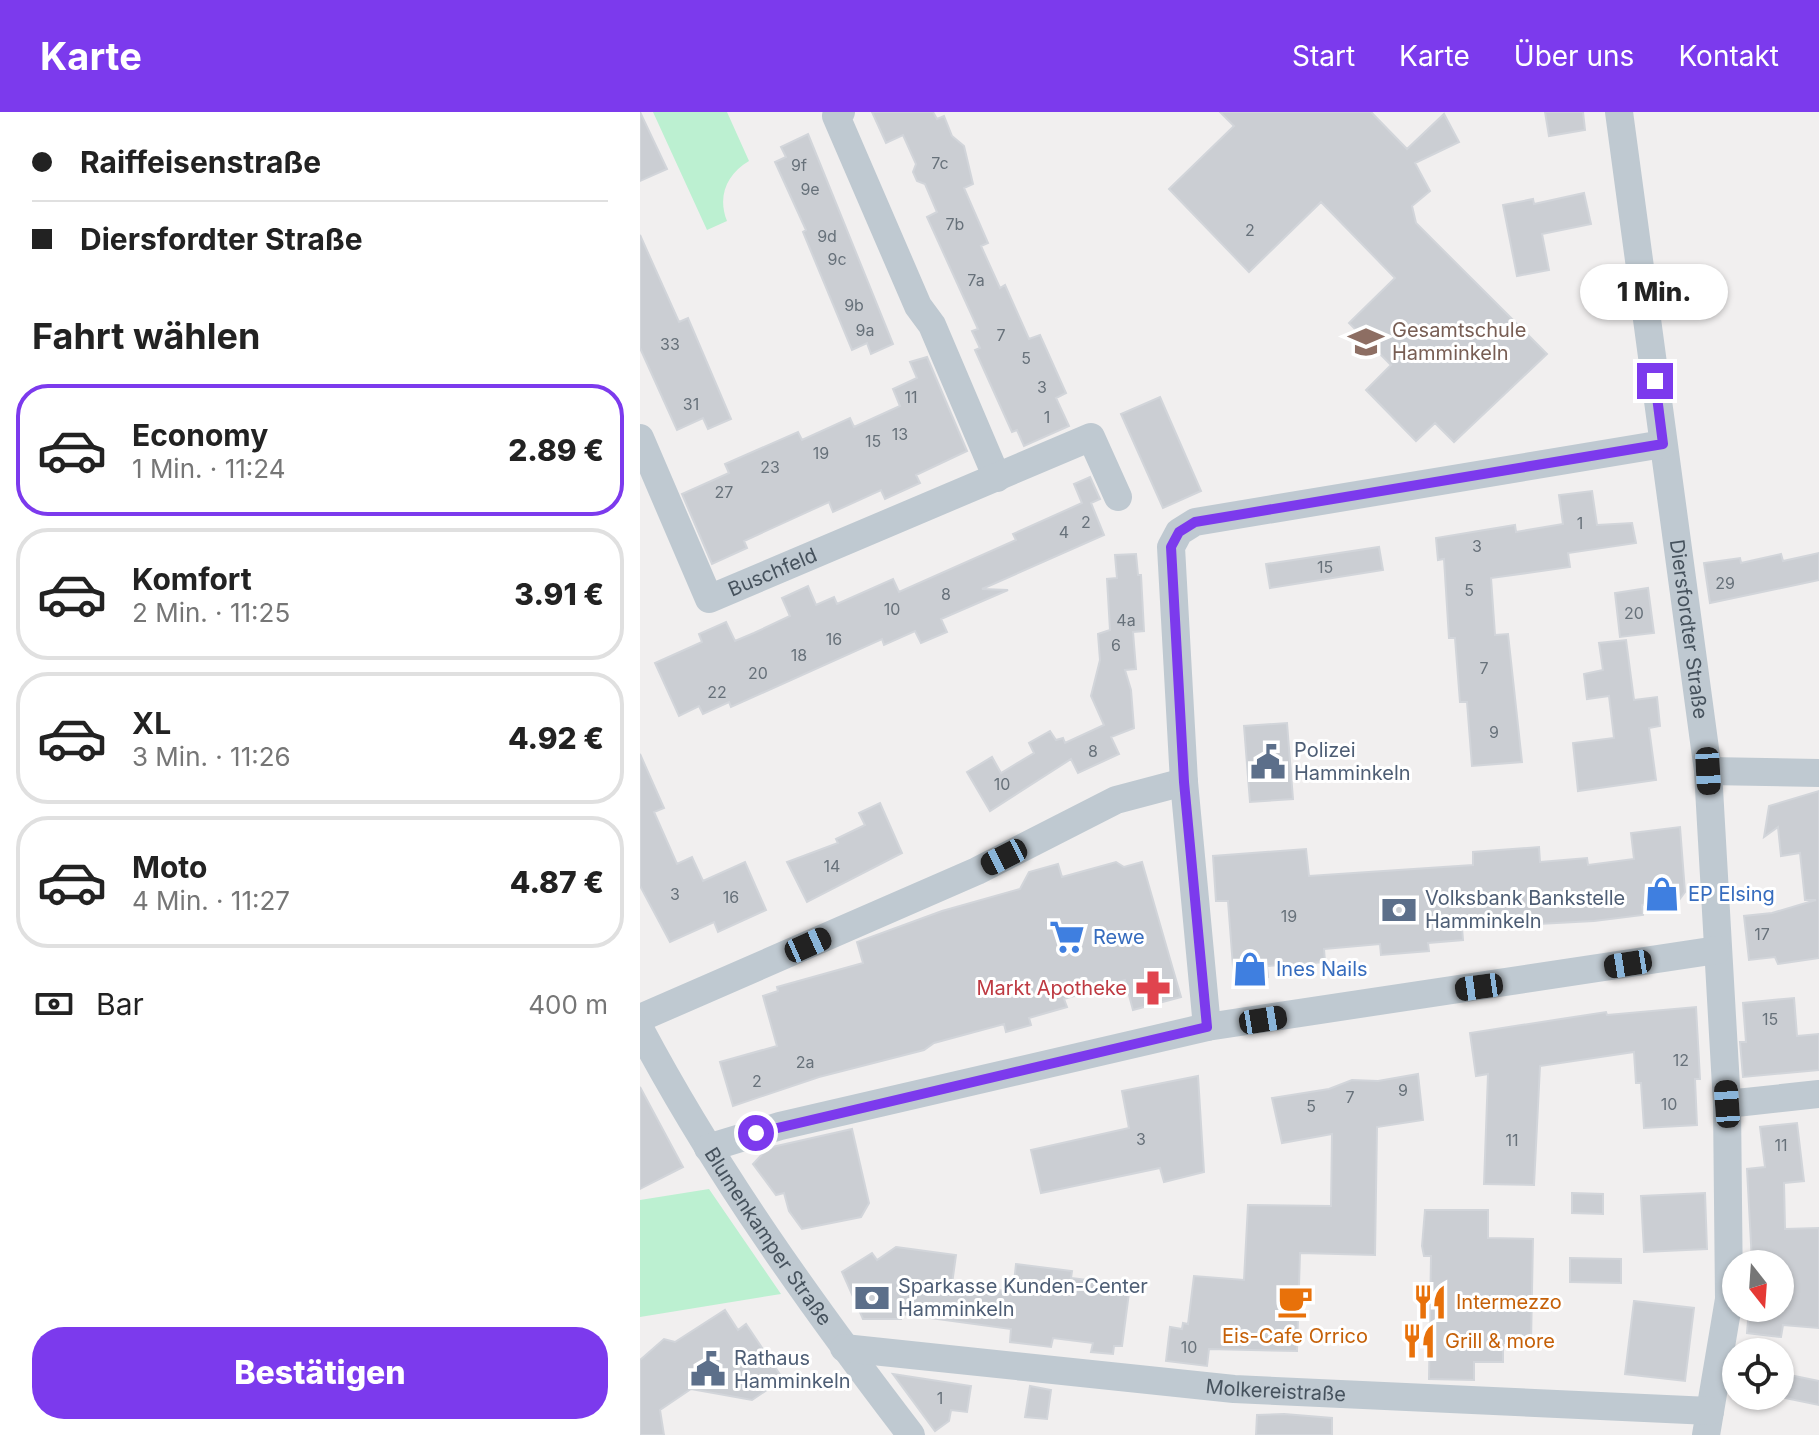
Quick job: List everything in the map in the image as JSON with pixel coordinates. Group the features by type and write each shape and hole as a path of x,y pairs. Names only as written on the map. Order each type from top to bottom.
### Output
{"street":[{"path":"841,112 836,116 918,306 932,325 997,478"},
{"name":"Diersfordter Straße","path":"1619,112 1708,771 1727,1104 1729,1299 1708,1423"},
{"name":"Buschfeld","path":"640,438 709,599 1091,437 1118,497"},
{"path":"1207,1027 1184,782 1171,547 1179,532 1195,522 1663,444"},
{"path":"1708,771 1819,773"},
{"path":"640,1018 977,871 1116,800 1184,782"},
{"path":"708,1148 780,1126 1207,1027 1439,999 1717,950"},
{"name":"Blumenkamper Straße","path":"640,1029 708,1148 844,1348 911,1435"},
{"path":"1727,1104 1819,1094"},
{"name":"Molkereistraße","path":"844,1348 1234,1389 1708,1423"}],"green space":[{"path":"653,112 727,112 749,161 735,172 726,186 723,203 727,221 707,230"},
{"path":"709,1189 781,1294 640,1317 640,1200"}],"building":[{"path":"640,112 667,169 640,181"},
{"path":"872,112 933,112 937,119 944,116 952,136 964,146 973,184 964,188 988,243 981,246 1000,288 1005,285 1029,339 1040,335 1066,393 1056,398 1069,426 1024,446 1017,430 1012,432 975,350 980,348 972,331 978,329 927,217 937,212 925,184 917,181 913,172 916,164 903,135 886,143"},
{"path":"1220,112 1371,112 1407,149 1444,114 1459,142 1415,163 1430,191 1412,206 1416,223 1547,354 1454,442 1435,423 1416,441 1366,390 1391,365 1349,323 1395,278 1321,202 1249,272 1169,189 1234,126"},
{"path":"1545,112 1583,112 1585,130 1549,136"},
{"path":"808,134 893,344 871,354 867,343 852,350 803,232 806,230 775,162 786,157 781,147"},
{"path":"1584,193 1591,224 1542,234 1549,270 1517,276 1503,205 1533,199 1534,204"},
{"path":"640,235 679,322 688,318 731,419 708,429 703,418 677,430 640,348"},
{"path":"927,357 967,451 916,475 920,483 885,499 881,490 833,512 829,502 744,541 747,548 712,564 682,494 729,473 725,464 798,432 802,440 850,418 854,427 900,406 893,389 917,378 910,362"},
{"path":"1160,397 1201,491 1163,508 1121,414"},
{"path":"1090,477 1100,499 1091,503 1104,535 982,589 1008,590 941,619 947,632 921,643 915,631 884,645 882,639 731,707 729,702 703,714 699,706 679,716 655,663 702,642 699,634 726,622 735,641 754,633 790,616 782,598 808,586 816,605 834,597 837,604 893,579 899,592 1016,540 1013,534 1082,503 1074,484"},
{"path":"1592,491 1597,525 1632,523 1636,543 1568,553 1570,567 1491,578 1495,635 1508,634 1522,762 1472,766 1467,702 1460,702 1455,638 1449,638 1444,559 1438,560 1436,538 1515,525 1516,532 1563,524 1559,495"},
{"path":"1379,547 1383,570 1270,588 1266,564"},
{"path":"1819,553 1819,580 1710,603 1704,563 1740,558 1741,563 1781,554 1783,561"},
{"path":"1136,554 1138,575 1141,575 1144,631 1133,632 1136,669 1125,670 1131,690 1134,728 1111,737 1119,754 1078,773 1071,759 990,811 967,772 992,757 1001,773 1034,753 1029,743 1050,731 1056,740 1063,738 1065,743 1104,725 1091,696 1100,660 1098,634 1110,630 1107,579 1117,578 1115,555"},
{"path":"1648,588 1654,633 1620,637 1615,593"},
{"path":"1626,640 1634,700 1657,697 1660,726 1649,728 1656,780 1578,791 1573,743 1614,738 1609,696 1587,699 1584,674 1603,670 1599,643"},
{"name":"Polizei Hamminkeln","path":"1287,723 1293,799 1250,802 1244,726"},
{"path":"640,754 664,808 654,812 677,864 692,857 703,881 745,862 766,910 718,932 714,922 670,942 640,886"},
{"path":"1819,791 1819,958 1778,964 1775,957 1749,960 1744,916 1772,913 1816,900 1805,900 1800,853 1781,856 1778,827 1764,837 1769,806"},
{"path":"880,803 902,853 807,902 787,862 838,843 836,839 865,825 859,813"},
{"path":"1680,827 1685,892 1679,900 1642,905 1643,915 1594,921 1462,928 1463,940 1428,943 1429,951 1381,955 1380,944 1324,949 1325,962 1267,966 1268,977 1234,980 1228,901 1216,901 1213,856 1306,849 1309,876 1473,865 1473,852 1539,847 1540,862 1587,858 1588,865 1634,859 1631,833"},
{"path":"1116,862 1124,867 1142,862 1181,997 1133,1010 1125,980 1064,999 1067,1007 1029,1018 1031,1025 1006,1032 1004,1024 934,1043 924,1050 819,1077 733,1106 720,1062 777,1046 763,996 778,991 777,987 863,963 857,942 942,911 1020,889 1029,872 1058,864 1062,877"},
{"path":"1794,998 1797,1036 1819,1034 1819,1070 1743,1077 1740,1042 1746,1042 1743,1003"},
{"path":"1696,1007 1700,1079 1695,1079 1697,1125 1644,1128 1641,1083 1636,1083 1634,1052 1540,1066 1534,1185 1484,1184 1488,1074 1476,1076 1470,1033 1606,1012 1607,1015"},
{"path":"1418,1074 1423,1120 1377,1127 1375,1255 1300,1253 1297,1351 1209,1349 1207,1366 1166,1361 1170,1327 1182,1329 1183,1323 1188,1324 1194,1276 1244,1280 1248,1205 1331,1206 1332,1134 1282,1143 1272,1098 1329,1089 1352,1080 1378,1081"},
{"path":"1198,1076 1204,1172 1164,1182 1160,1168 1041,1193 1031,1150 1129,1128 1122,1091"},
{"path":"640,1087 683,1167 640,1189"},
{"path":"1797,1123 1804,1181 1784,1183 1785,1229 1819,1228 1819,1328 1783,1325 1781,1337 1747,1333 1748,1322 1794,1322 1794,1250 1751,1250 1747,1169 1765,1167 1760,1127"},
{"path":"852,1129 869,1203 861,1217 802,1229 789,1211 784,1193 776,1195 753,1164 768,1148"},
{"path":"1572,1193 1603,1194 1603,1214 1572,1213"},
{"path":"1705,1193 1707,1249 1644,1252 1641,1196"},
{"path":"1425,1210 1488,1210 1488,1238 1533,1239 1531,1343 1503,1343 1503,1362 1474,1362 1474,1380 1429,1379 1431,1256 1424,1256 1422,1246"},
{"path":"896,1247 956,1255 952,1284 1013,1292 1016,1264 1072,1271 1071,1278 1130,1285 1122,1346 1114,1346 1113,1354 1091,1352 1093,1343 1053,1338 1051,1347 1010,1342 1011,1329 901,1314 901,1319 863,1319 842,1272 872,1253 877,1260"},
{"path":"1570,1258 1621,1259 1621,1283 1570,1282"},
{"path":"1634,1301 1694,1308 1685,1381 1625,1374"},
{"name":"Rathaus Hamminkeln","path":"725,1310 738,1330 746,1324 783,1379 752,1400 691,1389 660,1410 664,1435 640,1435 640,1360 664,1339 675,1342"},
{"path":"893,1374 971,1386 967,1412 951,1410 949,1421 935,1431"},
{"path":"1794,1376 1819,1381 1819,1405 1794,1400"},
{"path":"1030,1386 1051,1390 1047,1419 1025,1417"},
{"path":"1257,1415 1332,1418 1332,1435 1256,1435"}],"place":[{"name":"Gesamtschule Hamminkeln","path":"1366,342"},
{"name":"Polizei Hamminkeln","path":"1268,762"},
{"name":"EP Elsing","path":"1662,894"},
{"name":"Volksbank Bankstelle Hamminkeln","path":"1399,910"},
{"name":"Rewe","path":"1067,937"},
{"name":"Ines Nails","path":"1250,969"},
{"name":"Markt Apotheke","path":"1153,988"},
{"name":"Sparkasse Kunden-Center Hamminkeln","path":"872,1298"},
{"name":"Eis-Cafe Orrico","path":"1295,1301"},
{"name":"Intermezzo","path":"1430,1302"},
{"name":"Grill & more","path":"1419,1341"},
{"name":"Rathaus Hamminkeln","path":"708,1369"}],"route":[{"path":"756,1133 1207,1027 1184,782 1177,665 1171,547 1179,532 1195,522 1407,484 1663,444 1655,381"}]}
